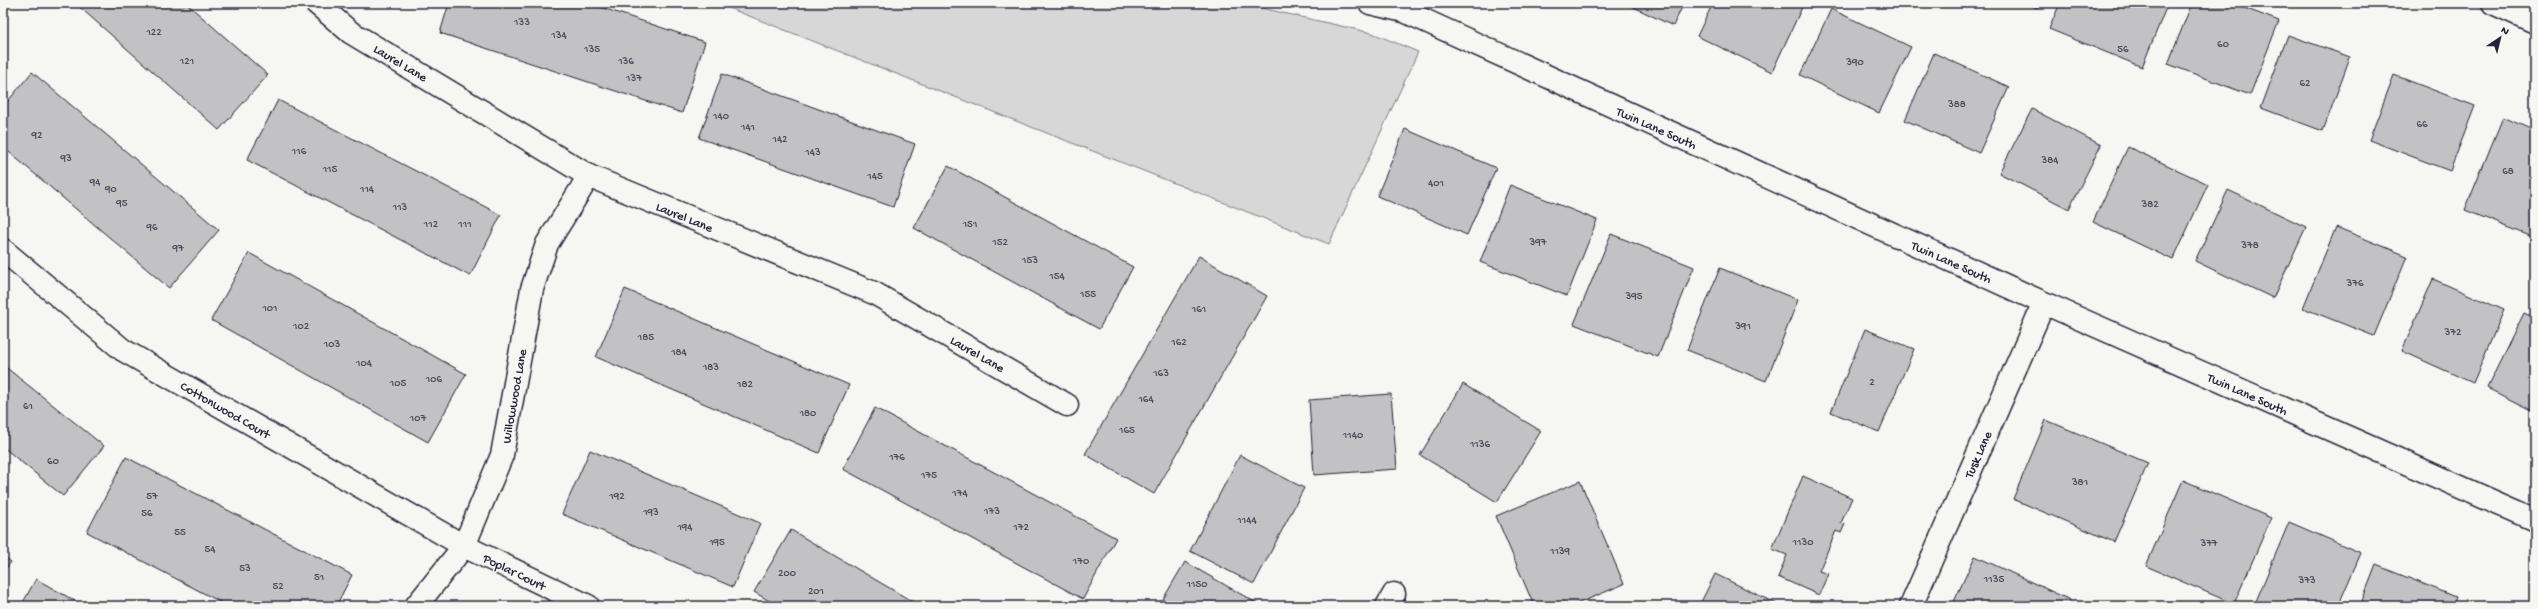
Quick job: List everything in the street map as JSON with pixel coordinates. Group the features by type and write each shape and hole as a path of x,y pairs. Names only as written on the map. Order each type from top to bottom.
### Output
{"street":[{"name":"Laurel Lane","path":"316,3 350,32 589,176 874,293 1067,406"},
{"name":"Twin Lane South","path":"1370,3 1404,11 2044,303 2535,520"},
{"path":"2493,3 2535,22"},
{"name":"Willowwood Lane","path":"416,606 464,546 502,455 532,289 547,244 589,176"},
{"name":"Cottonwood Court","path":"3,250 123,350 464,546"},
{"name":"Tusk Lane","path":"1911,606 2044,303"},
{"name":"Poplar Court","path":"464,546 588,606"}],"shaded area":[{"path":"716,3 1239,3 1372,33 1418,52 1329,244"}],"building":[{"path":"75,3 186,3 268,75 219,130"},
{"path":"449,3 588,3 705,42 682,113 440,33"},
{"path":"1625,3 1684,3 1673,26"},
{"path":"1713,3 1804,3 1772,72 1697,36"},
{"path":"2025,3 2039,3 2037,8"},
{"path":"2060,3 2168,3 2142,67 2049,29"},
{"path":"2192,3 2231,3 2279,21 2250,95 2168,64"},
{"path":"1831,9 1911,47 1879,113 1800,75"},
{"path":"2288,35 2350,57 2323,131 2261,108"},
{"path":"1934,53 2009,87 1979,153 1905,120"},
{"path":"32,72 219,230 169,288 3,147 3,107"},
{"path":"722,74 915,144 893,207 699,138"},
{"path":"2394,75 2475,106 2450,171 2369,140"},
{"path":"278,100 501,215 470,276 247,160"},
{"path":"2032,109 2101,145 2069,209 1999,173"},
{"path":"2503,117 2535,131 2535,238 2465,210"},
{"path":"1405,129 1496,168 1467,235 1377,196"},
{"path":"2128,147 2208,184 2173,260 2093,222"},
{"path":"948,166 1133,267 1099,329 914,228"},
{"path":"1510,185 1597,220 1567,296 1480,262"},
{"path":"2228,190 2306,227 2273,298 2195,261"},
{"path":"2336,227 2407,256 2374,336 2303,308"},
{"path":"1611,234 1694,267 1658,357 1574,324"},
{"path":"249,253 466,374 428,442 211,320"},
{"path":"1199,256 1267,296 1154,494 1085,454"},
{"path":"1720,268 1798,300 1766,381 1687,350"},
{"path":"2433,279 2504,310 2473,383 2402,351"},
{"path":"625,289 849,385 819,453 596,357"},
{"path":"2524,313 2535,318 2535,412 2487,388"},
{"path":"1865,329 1914,349 1879,432 1831,412"},
{"path":"3,365 104,446 63,496 3,447"},
{"path":"1463,384 1541,431 1497,502 1420,455"},
{"path":"1391,394 1397,469 1314,475 1309,400"},
{"path":"875,408 1116,538 1083,599 843,469"},
{"path":"2046,420 2148,463 2114,542 2013,499"},
{"path":"590,450 760,523 733,587 562,514"},
{"path":"1240,455 1304,488 1254,584 1190,551"},
{"path":"126,457 352,575 336,606 228,606 87,532"},
{"path":"1803,476 1852,498 1841,523 1845,524 1841,533 1836,531 1819,571 1828,574 1819,595 1778,577 1787,555 1772,549"},
{"path":"2183,480 2271,518 2234,604 2146,566"},
{"path":"1580,481 1624,584 1572,606 1534,606 1496,516"},
{"path":"2289,522 2361,553 2338,606 2254,606"},
{"path":"791,530 920,606 778,606 754,592"},
{"path":"3,555 11,562 3,572"},
{"path":"1975,556 2070,600 2068,606 1952,606"},
{"path":"1185,562 1260,605 1159,606"},
{"path":"2376,565 2456,597 2453,606 2360,606"},
{"path":"1715,574 1781,606 1699,606"},
{"path":"36,579 84,606 21,606"}]}
